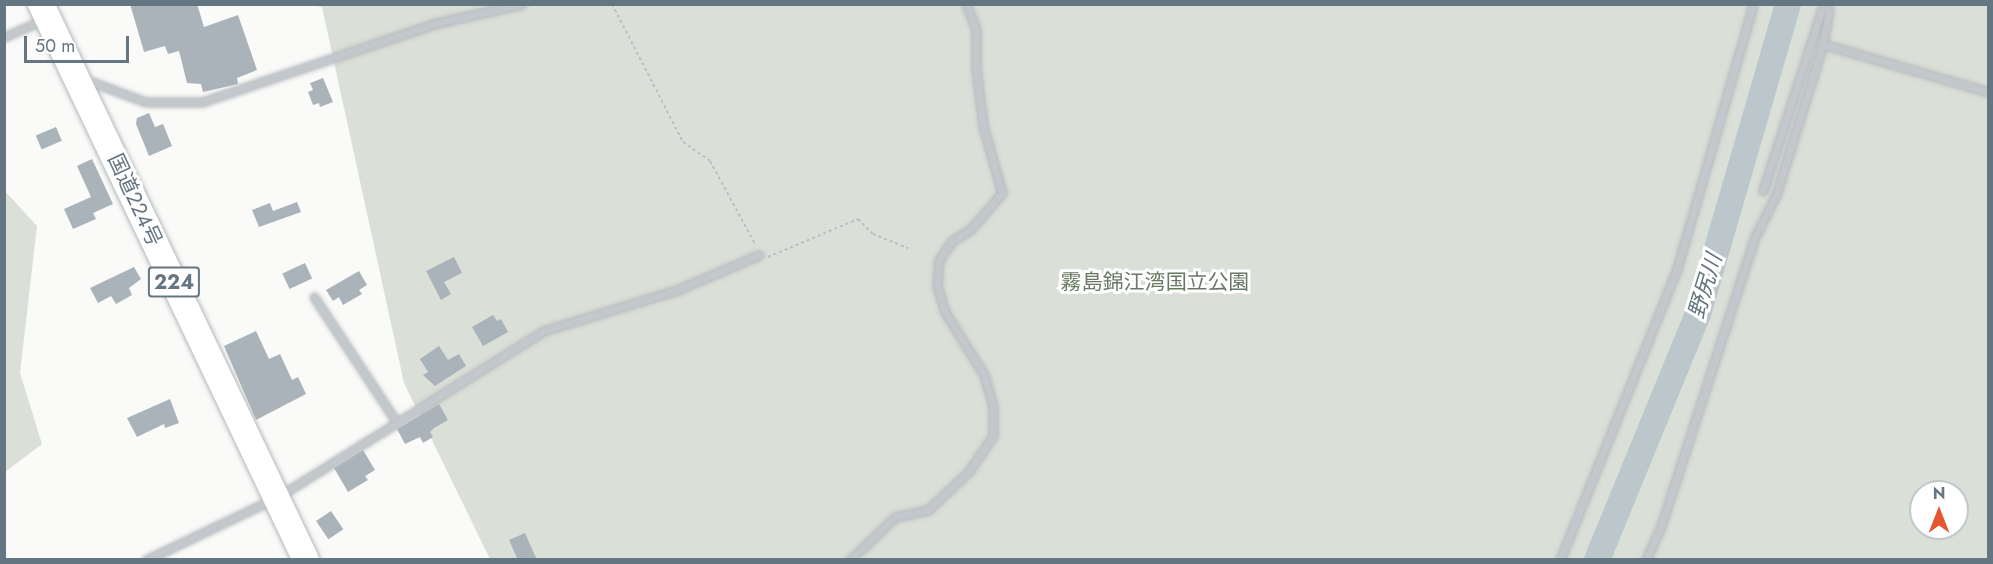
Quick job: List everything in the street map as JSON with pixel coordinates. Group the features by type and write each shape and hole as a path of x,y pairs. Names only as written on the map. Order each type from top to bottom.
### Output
{"highway":[{"name":"国道224号","path":"44,11 306,560"}],"lane":[{"path":"76,76 146,102 202,102 437,23 522,4"},
{"path":"850,560 895,517 928,510 969,471 993,436 993,406 984,375 945,312 937,286 939,260 952,241 988,213 1002,193 983,126 976,67 976,29 966,4"},
{"path":"1560,560 1676,272 1753,5"},
{"path":"1646,560 1661,526 1755,237 1776,195 1823,44 1829,10 1822,9 1763,191"},
{"path":"4,37 44,11"},
{"path":"1823,44 1989,92"},
{"path":"146,560 275,499 395,420 543,331 677,290 759,255"},
{"path":"314,297 395,420"}],"path":[{"path":"612,4 683,142 710,161 759,255 772,257 858,219 873,234 908,248"}],"green space":[{"name":"霧島錦江湾国立公園","path":"309,5 1988,5 1988,559 490,559 404,383 322,7"},
{"path":"4,190 37,226 20,373 42,444 5,472"}],"building":[{"path":"130,4 197,4 204,27 238,15 257,70 237,78 238,84 203,92 201,84 187,83 179,51 168,54 165,46 144,52"},
{"path":"323,78 333,102 320,107 319,103 313,105 308,92 313,90 310,83"},
{"path":"149,113 155,127 163,124 172,146 149,156 136,124 137,118"},
{"path":"56,127 62,141 42,149 36,136"},
{"path":"92,159 113,204 93,213 96,219 73,229 64,209 91,197 77,166"},
{"path":"297,202 301,212 259,227 252,210 270,203 273,211"},
{"path":"454,257 462,273 444,282 451,294 441,300 426,271"},
{"path":"305,263 312,278 290,289 282,274"},
{"path":"134,267 141,279 129,288 132,295 116,304 111,296 98,303 90,288"},
{"path":"359,271 367,285 359,290 362,294 343,305 339,297 333,301 326,290"},
{"path":"493,315 497,321 501,319 508,332 483,346 472,327"},
{"path":"256,331 269,359 280,354 292,380 298,377 306,394 256,420 224,346"},
{"path":"439,346 448,360 459,354 466,366 435,386 423,375 428,372 420,359"},
{"path":"170,399 179,423 165,428 164,424 137,437 127,418"},
{"path":"439,404 448,420 434,428 430,432 433,437 423,443 420,437 405,444 397,429"},
{"path":"363,450 375,470 365,476 368,480 348,492 334,468"},
{"path":"331,511 343,529 328,539 316,521"},
{"path":"525,533 537,560 518,560 509,540"}],"waterway":[{"name":"野尻川","path":"1597,560 1698,314 1788,4"}]}
